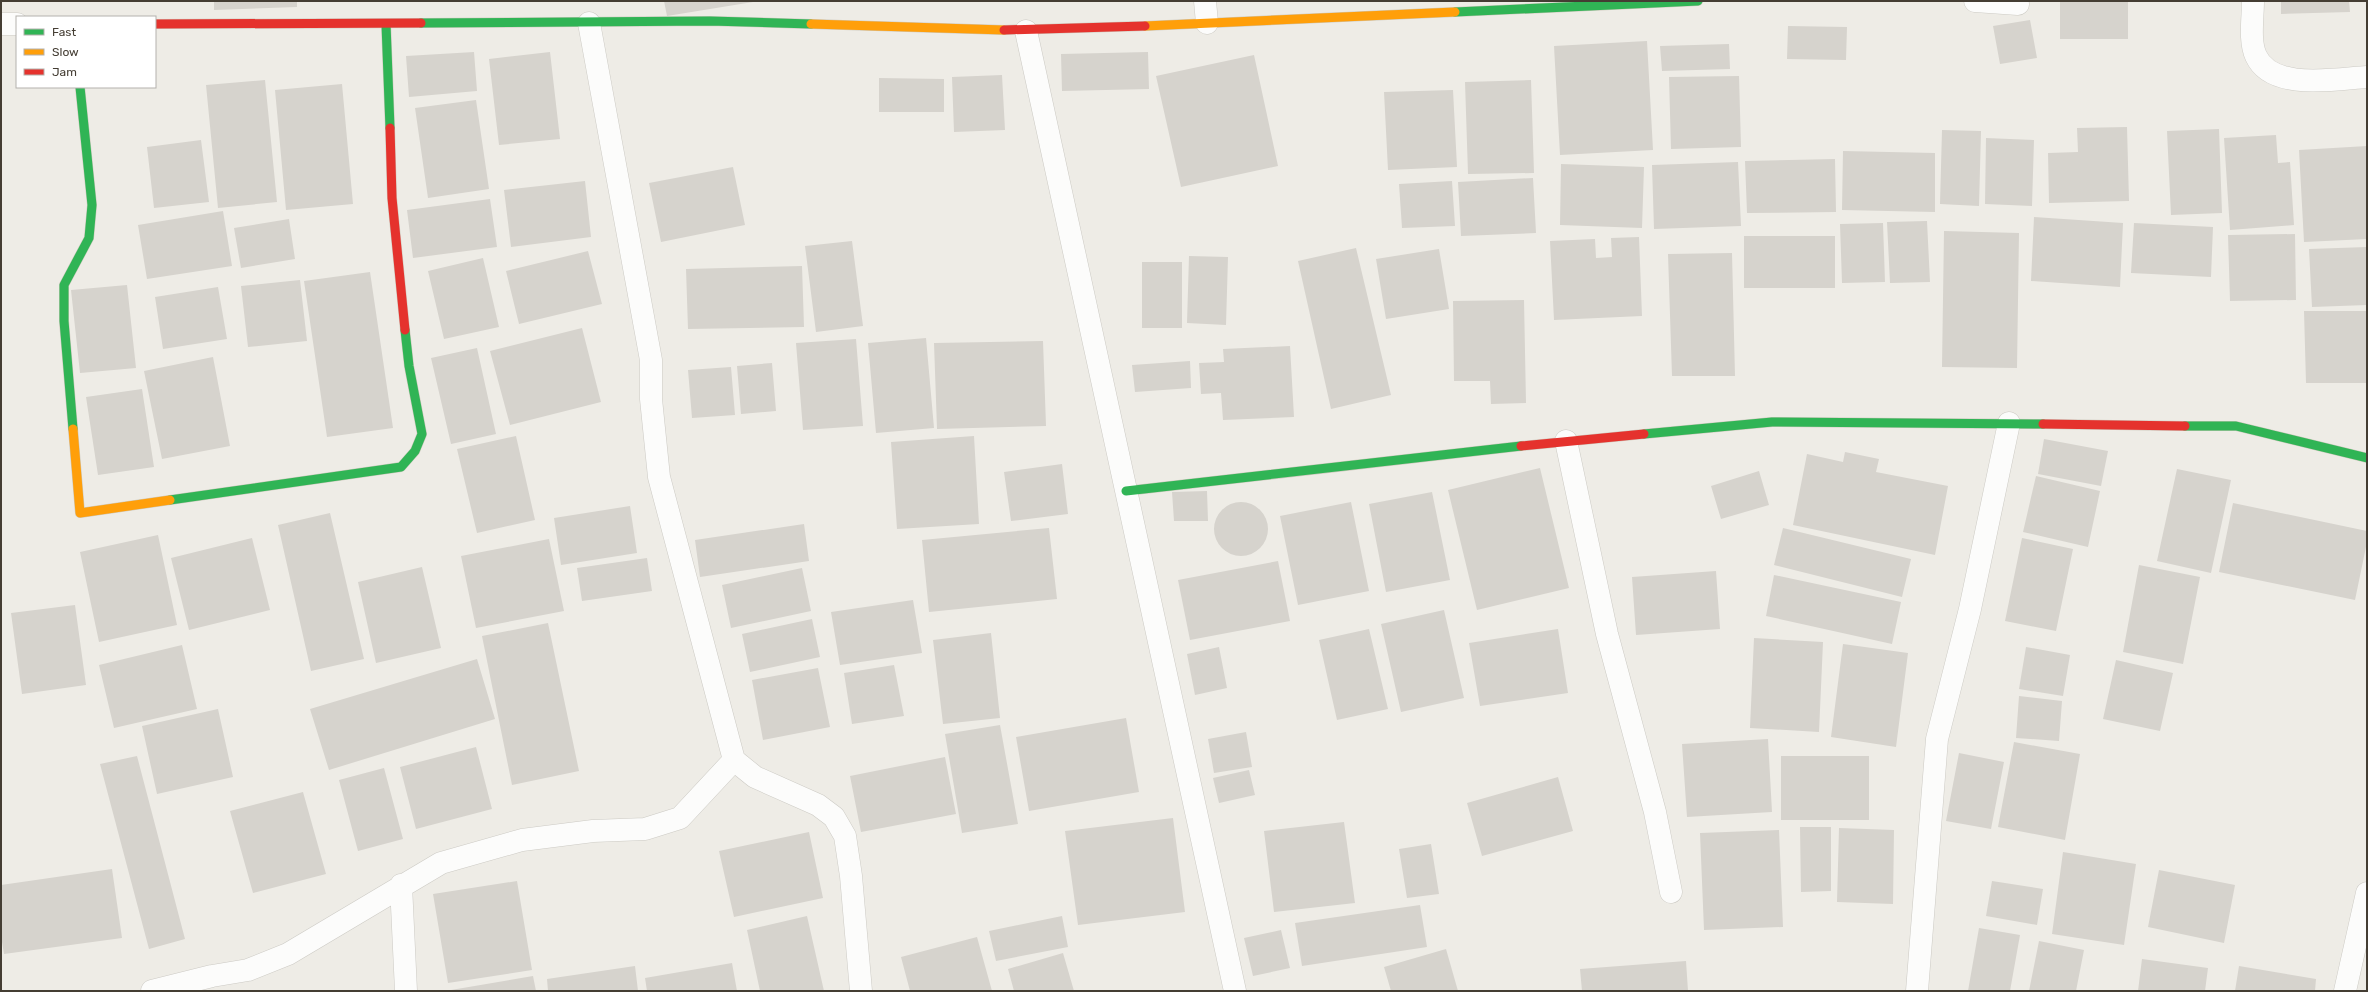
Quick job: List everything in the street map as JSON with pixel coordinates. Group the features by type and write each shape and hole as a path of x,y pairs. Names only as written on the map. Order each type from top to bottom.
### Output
{"street":[{"path":"1205,1 1207,23"},
{"path":"156,24 710,22 1026,31 1698,1"},
{"path":"1975,1 2018,4"},
{"path":"2253,1 2253,36 2256,56 2266,70 2280,78 2310,80 2367,77"},
{"path":"588,23 651,360 652,399 659,477 734,760 755,777 818,805 834,817 845,836 851,876 861,991"},
{"path":"1,24 16,24"},
{"path":"80,88 92,205 89,238 64,285 64,321 80,512 401,467 415,451 422,434 410,366 392,198 386,24"},
{"path":"1026,31 1234,991"},
{"path":"1126,491 1566,441 1772,422 2010,422 2236,426 2367,458"},
{"path":"1917,991 1937,739 1970,609 2010,422"},
{"path":"1566,441 1607,634 1655,812 1671,892"},
{"path":"152,991 212,976 248,970 288,954 441,863 522,840 593,831 645,829 680,818 734,760"},
{"path":"401,886 406,991"},
{"path":"2346,991 2367,893"}],"building":[{"path":"214,1 297,1 297,7 214,10"},
{"path":"664,1 753,1 753,2 667,16"},
{"path":"2060,1 2128,1 2128,39 2060,39"},
{"path":"2281,1 2349,1 2350,12 2281,14"},
{"path":"2030,20 2037,58 2000,64 1993,26"},
{"path":"1788,26 1847,27 1846,60 1787,59"},
{"path":"1647,41 1653,150 1560,155 1554,46"},
{"path":"1729,44 1730,69 1662,71 1660,46"},
{"path":"474,52 477,91 409,97 406,56"},
{"path":"550,52 560,139 499,145 489,59"},
{"path":"1148,52 1149,89 1062,91 1061,54"},
{"path":"1254,55 1278,166 1181,187 1156,76"},
{"path":"1002,75 1005,130 954,132 952,77"},
{"path":"1739,76 1741,147 1671,149 1669,77"},
{"path":"879,78 944,79 944,112 879,112"},
{"path":"265,80 277,202 218,208 206,85"},
{"path":"1531,80 1534,173 1468,174 1465,82"},
{"path":"342,84 353,204 286,210 275,90"},
{"path":"1453,90 1457,167 1388,170 1384,92"},
{"path":"476,100 489,189 428,198 415,108"},
{"path":"2127,127 2129,201 2049,203 2048,153 2078,152 2077,128"},
{"path":"2219,129 2222,213 2171,215 2167,131"},
{"path":"1942,130 1981,131 1979,206 1940,204"},
{"path":"2276,135 2278,163 2290,162 2294,225 2230,230 2224,138"},
{"path":"1986,138 2034,140 2032,206 1985,204"},
{"path":"201,140 209,202 154,208 147,147"},
{"path":"2367,146 2367,239 2304,242 2299,150"},
{"path":"1843,151 1935,153 1935,212 1842,210"},
{"path":"1835,159 1836,212 1747,213 1745,161"},
{"path":"1738,162 1741,226 1654,229 1652,165"},
{"path":"1561,164 1644,167 1642,228 1560,225"},
{"path":"733,167 745,225 661,242 649,183"},
{"path":"1533,178 1536,233 1461,236 1458,182"},
{"path":"585,181 591,237 511,247 504,190"},
{"path":"1452,181 1455,226 1402,228 1399,184"},
{"path":"490,199 497,247 413,258 407,210"},
{"path":"223,211 232,266 147,279 138,225"},
{"path":"2034,217 2123,223 2120,287 2031,281"},
{"path":"289,219 295,259 241,268 234,228"},
{"path":"1927,221 1930,282 1890,283 1887,222"},
{"path":"1883,223 1885,282 1842,283 1840,224"},
{"path":"2134,223 2213,227 2211,277 2131,273"},
{"path":"1944,231 2019,233 2017,368 1942,367"},
{"path":"2295,234 2296,300 2230,301 2228,235"},
{"path":"1744,236 1835,236 1835,288 1744,288"},
{"path":"1639,237 1642,316 1554,320 1550,241 1595,239 1596,258 1612,257 1611,238"},
{"path":"852,241 863,326 816,332 805,246"},
{"path":"2367,247 2367,305 2312,307 2309,249"},
{"path":"1356,248 1391,395 1331,409 1298,261"},
{"path":"1439,249 1449,309 1386,319 1376,259"},
{"path":"588,251 602,304 519,324 506,271"},
{"path":"1732,253 1735,376 1672,376 1668,254"},
{"path":"1189,256 1228,257 1226,325 1187,323"},
{"path":"483,258 499,327 444,339 428,271"},
{"path":"1142,262 1182,262 1182,328 1142,328"},
{"path":"802,266 804,327 688,329 686,269"},
{"path":"370,272 393,428 327,437 304,281"},
{"path":"300,280 307,341 248,347 241,286"},
{"path":"127,285 136,368 80,373 71,290"},
{"path":"218,287 227,339 163,349 155,297"},
{"path":"1524,300 1526,403 1491,404 1490,381 1454,381 1453,301"},
{"path":"2304,311 2367,311 2367,383 2306,383"},
{"path":"582,328 601,402 510,425 490,351"},
{"path":"926,338 934,428 876,433 868,343"},
{"path":"856,339 863,426 803,430 796,343"},
{"path":"1043,341 1046,426 937,429 934,343"},
{"path":"1290,346 1294,417 1223,420 1221,393 1201,394 1199,363 1224,362 1223,349"},
{"path":"477,348 496,434 451,444 431,358"},
{"path":"213,357 230,446 162,459 144,371"},
{"path":"1190,361 1191,388 1135,392 1132,365"},
{"path":"772,363 776,411 741,414 737,366"},
{"path":"731,367 735,415 692,418 688,370"},
{"path":"142,389 154,467 98,475 86,397"},
{"path":"516,436 535,520 477,533 457,449"},
{"path":"974,436 979,524 897,529 891,442"},
{"path":"2044,439 2108,451 2101,486 2038,474"},
{"path":"1845,452 1879,459 1876,472 1948,486 1935,555 1793,525 1807,454 1843,462"},
{"path":"1062,464 1068,514 1011,521 1004,472"},
{"path":"1540,468 1569,588 1477,610 1448,490"},
{"path":"2177,469 2231,480 2211,573 2157,561"},
{"path":"1759,471 1769,505 1721,519 1711,486"},
{"path":"2036,476 2100,491 2088,547 2023,532"},
{"path":"1207,491 1208,521 1174,521 1172,492"},
{"path":"1432,492 1450,580 1386,592 1369,504"},
{"path":"1241,502 1251,504 1260,510 1266,519 1268,529 1266,539 1260,548 1251,554 1241,556 1231,554 1222,548 1216,539 1214,529 1216,519 1222,510 1231,504"},
{"path":"1351,502 1369,591 1298,605 1280,516"},
{"path":"2233,503 2367,531 2367,542 2355,600 2219,572"},
{"path":"630,506 637,553 561,565 554,518"},
{"path":"330,513 364,659 311,671 278,525"},
{"path":"804,524 809,561 700,577 695,540"},
{"path":"1049,528 1057,599 929,612 922,540"},
{"path":"1783,528 1911,559 1902,597 1774,565"},
{"path":"158,535 177,625 99,642 80,552"},
{"path":"252,538 270,610 189,630 171,558"},
{"path":"2022,538 2073,549 2056,631 2005,621"},
{"path":"549,539 564,611 476,628 461,556"},
{"path":"647,558 652,591 582,601 577,568"},
{"path":"1278,561 1290,621 1190,640 1178,580"},
{"path":"2139,565 2200,577 2183,664 2123,652"},
{"path":"422,567 441,648 376,663 358,582"},
{"path":"802,568 811,611 731,628 722,585"},
{"path":"1716,571 1720,629 1636,635 1632,577"},
{"path":"1774,575 1901,602 1892,644 1766,616"},
{"path":"913,600 922,653 840,665 831,612"},
{"path":"75,605 86,685 22,694 11,613"},
{"path":"1444,610 1464,698 1401,712 1381,624"},
{"path":"812,619 820,657 750,672 742,634"},
{"path":"548,623 579,771 512,785 482,636"},
{"path":"1369,629 1388,709 1337,720 1319,640"},
{"path":"1558,629 1568,693 1480,706 1469,643"},
{"path":"991,633 1000,718 943,724 933,640"},
{"path":"1754,638 1823,642 1819,732 1750,728"},
{"path":"1843,644 1908,653 1896,747 1831,737"},
{"path":"182,645 197,709 114,728 99,665"},
{"path":"1219,647 1227,688 1195,695 1187,654"},
{"path":"2026,647 2070,655 2063,696 2019,689"},
{"path":"477,659 495,719 329,770 310,709"},
{"path":"2116,660 2173,673 2160,731 2103,719"},
{"path":"894,665 904,716 852,724 844,673"},
{"path":"818,668 830,727 763,740 752,680"},
{"path":"2019,696 2062,701 2059,741 2016,738"},
{"path":"218,709 233,777 157,794 142,726"},
{"path":"1126,718 1139,792 1029,811 1016,737"},
{"path":"1000,725 1018,824 962,833 945,734"},
{"path":"1246,732 1252,767 1214,773 1208,739"},
{"path":"1768,739 1772,812 1687,817 1682,744"},
{"path":"2014,742 2080,754 2065,840 1998,827"},
{"path":"476,747 492,809 416,829 400,767"},
{"path":"1959,753 2004,762 1991,829 1946,821"},
{"path":"137,756 185,939 149,949 100,764"},
{"path":"1781,756 1869,756 1869,820 1781,820"},
{"path":"945,757 956,814 861,832 850,776"},
{"path":"384,768 403,839 358,851 339,780"},
{"path":"1249,770 1255,795 1219,803 1213,778"},
{"path":"1558,777 1573,831 1482,856 1467,803"},
{"path":"303,792 326,874 253,893 230,811"},
{"path":"1173,818 1185,912 1078,925 1065,831"},
{"path":"1344,822 1355,903 1274,912 1264,831"},
{"path":"1800,827 1831,827 1831,891 1801,892"},
{"path":"1839,828 1894,830 1893,904 1837,902"},
{"path":"1779,830 1783,927 1704,930 1700,833"},
{"path":"809,832 823,898 734,917 719,851"},
{"path":"1431,844 1439,894 1407,898 1399,849"},
{"path":"2063,852 2136,864 2124,945 2052,934"},
{"path":"112,869 122,938 4,954 1,936 1,885"},
{"path":"2159,870 2235,885 2224,943 2148,927"},
{"path":"517,881 532,970 448,983 433,894"},
{"path":"1992,881 2043,889 2037,925 1986,916"},
{"path":"1420,905 1427,947 1302,966 1295,923"},
{"path":"807,916 824,991 760,991 747,930"},
{"path":"1062,916 1068,947 996,961 989,931"},
{"path":"1979,928 2020,935 2010,991 1968,991"},
{"path":"1281,930 1290,968 1253,976 1244,938"},
{"path":"977,937 992,991 910,991 901,957"},
{"path":"2039,941 2084,950 2076,991 2029,991"},
{"path":"1446,949 1458,991 1391,991 1384,967"},
{"path":"1063,953 1074,991 1014,991 1008,969"},
{"path":"2142,959 2208,968 2205,991 2138,991"},
{"path":"1686,961 1688,991 1582,991 1580,969"},
{"path":"732,963 737,991 647,991 645,978"},
{"path":"635,966 638,991 548,991 547,979"},
{"path":"2239,966 2316,979 2315,991 2235,991"},
{"path":"533,976 536,991 451,991 451,990"}],"traffic: fast":[{"path":"1455,12 1698,1"},
{"path":"421,23 710,21 811,24"},
{"path":"386,24 390,128"},
{"path":"73,429 64,321 64,285 89,238 92,205 80,88"},
{"path":"170,500 401,467 415,451 422,434 409,366 405,330"},
{"path":"1644,434 1772,422 2043,424"},
{"path":"2185,426 2236,426 2367,458"},
{"path":"1126,491 1521,446"}],"traffic: slow":[{"path":"1145,26 1455,12"},
{"path":"811,24 1004,30"},
{"path":"73,429 80,513 170,500"}],"traffic: jam":[{"path":"156,24 421,23"},
{"path":"1004,30 1145,26"},
{"path":"390,128 392,198 405,330"},
{"path":"2043,424 2185,426"},
{"path":"1521,446 1644,434"}]}
